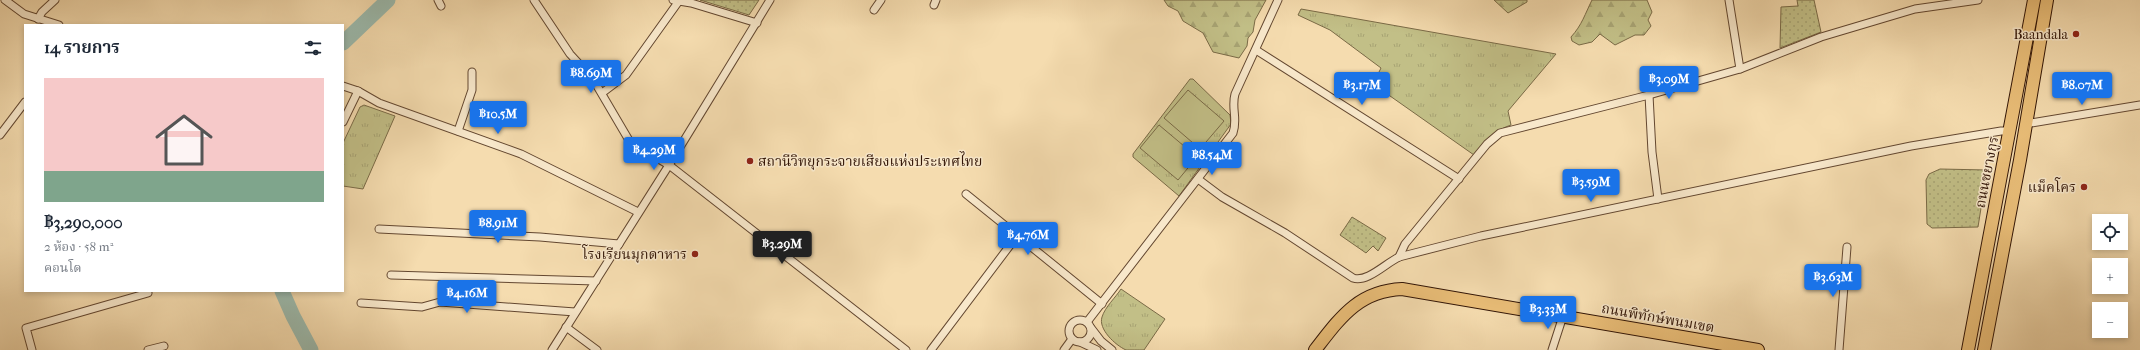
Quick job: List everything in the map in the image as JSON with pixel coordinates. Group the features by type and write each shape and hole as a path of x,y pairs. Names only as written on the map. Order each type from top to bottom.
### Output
{"main road":[{"name":"ถนนชยางกูร","path":"1968,350 2011,131 2034,0"},
{"name":"ถนนชยางกูร","path":"1984,350 2047,0"},
{"name":"ถนนพิทักษ์พนมเขต","path":"1315,350 1352,307 1364,298 1388,290 1420,291 1563,316 1722,347 1758,350"}],"street":[{"path":"5,0 24,14 56,24"},
{"path":"38,19 42,12 55,0"},
{"path":"534,0 570,54 593,79 620,128 630,142 669,165 906,350"},
{"path":"602,93 626,76 676,0 692,2 757,22"},
{"path":"552,350 669,165 770,0"},
{"path":"874,10 881,0"},
{"path":"1064,350 1076,341 1087,339 1089,325 1102,304 1233,133 1236,125 1233,103 1235,94 1278,0"},
{"path":"1729,0 1740,69"},
{"path":"1399,257 1405,244 1487,144 1500,133 1649,95 1740,69 1821,37 1915,9 1978,0"},
{"path":"1256,50 1459,179"},
{"path":"458,131 472,90 472,72"},
{"path":"344,86 358,91 379,103 522,154 638,212"},
{"path":"344,120 358,91"},
{"path":"1649,95 1652,152 1658,199"},
{"path":"0,135 24,103"},
{"path":"2025,124 2140,105"},
{"path":"1198,179 1222,197 1285,232 1356,279 1366,278 1388,262 1399,257 1481,236 1911,146 2001,131 2011,131"},
{"path":"966,194 1102,304"},
{"path":"379,230 540,237 619,244"},
{"path":"931,350 1017,236"},
{"path":"1839,350 1847,247"},
{"path":"391,275 596,281"},
{"path":"32,350 26,328 148,293"},
{"path":"360,303 422,307 440,302 576,312"},
{"path":"1552,350 1563,316"},
{"path":"1097,350 1076,341 1068,333 1071,323 1077,319 1089,325 1101,341 1112,350"},
{"path":"566,327 597,350"},
{"path":"148,350 164,346"}],"green space":[{"path":"700,0 759,0 749,15"},
{"path":"1164,0 1266,0 1255,20 1253,32 1248,38 1247,46 1239,58 1213,52 1203,33 1183,21 1178,11 1168,6"},
{"path":"1494,0 1527,0 1527,2 1508,13"},
{"path":"1592,0 1647,0 1652,12 1648,20 1651,26 1644,35 1635,35 1615,45 1600,34 1592,42 1579,45 1572,41 1571,37 1581,24"},
{"path":"1797,0 1814,0 1821,32 1780,48 1781,7 1798,6"},
{"path":"1301,9 1556,54 1508,111 1511,125 1505,127 1490,137 1474,155 1373,84 1381,68 1330,30 1298,15"},
{"path":"1190,79 1193,79 1230,115 1231,124 1179,196 1133,157 1133,154"},
{"path":"1188,90 1224,121 1200,149 1164,118"},
{"path":"364,105 395,116 363,189 344,186 344,141 360,107"},
{"path":"1159,125 1197,157 1178,180 1140,148"},
{"path":"1940,169 1987,170 1978,227 1932,228 1927,224 1926,180 1929,174"},
{"path":"1352,217 1386,238 1378,251 1373,246 1366,253 1340,235"},
{"path":"1121,289 1165,319 1144,350 1126,350 1122,348 1108,336 1101,322 1103,313"}],"waterway":[{"path":"344,42 388,0"},
{"path":"282,292 311,350"}],"place":[{"name":"Baandala","path":"2076,34"},
{"name":"สถานีวิทยุกระจายเสียงแห่งประเทศไทย","path":"750,161"},
{"name":"แม็คโคร","path":"2084,187"},
{"name":"โรงเรียนมุกดาหาร","path":"695,254"}]}
